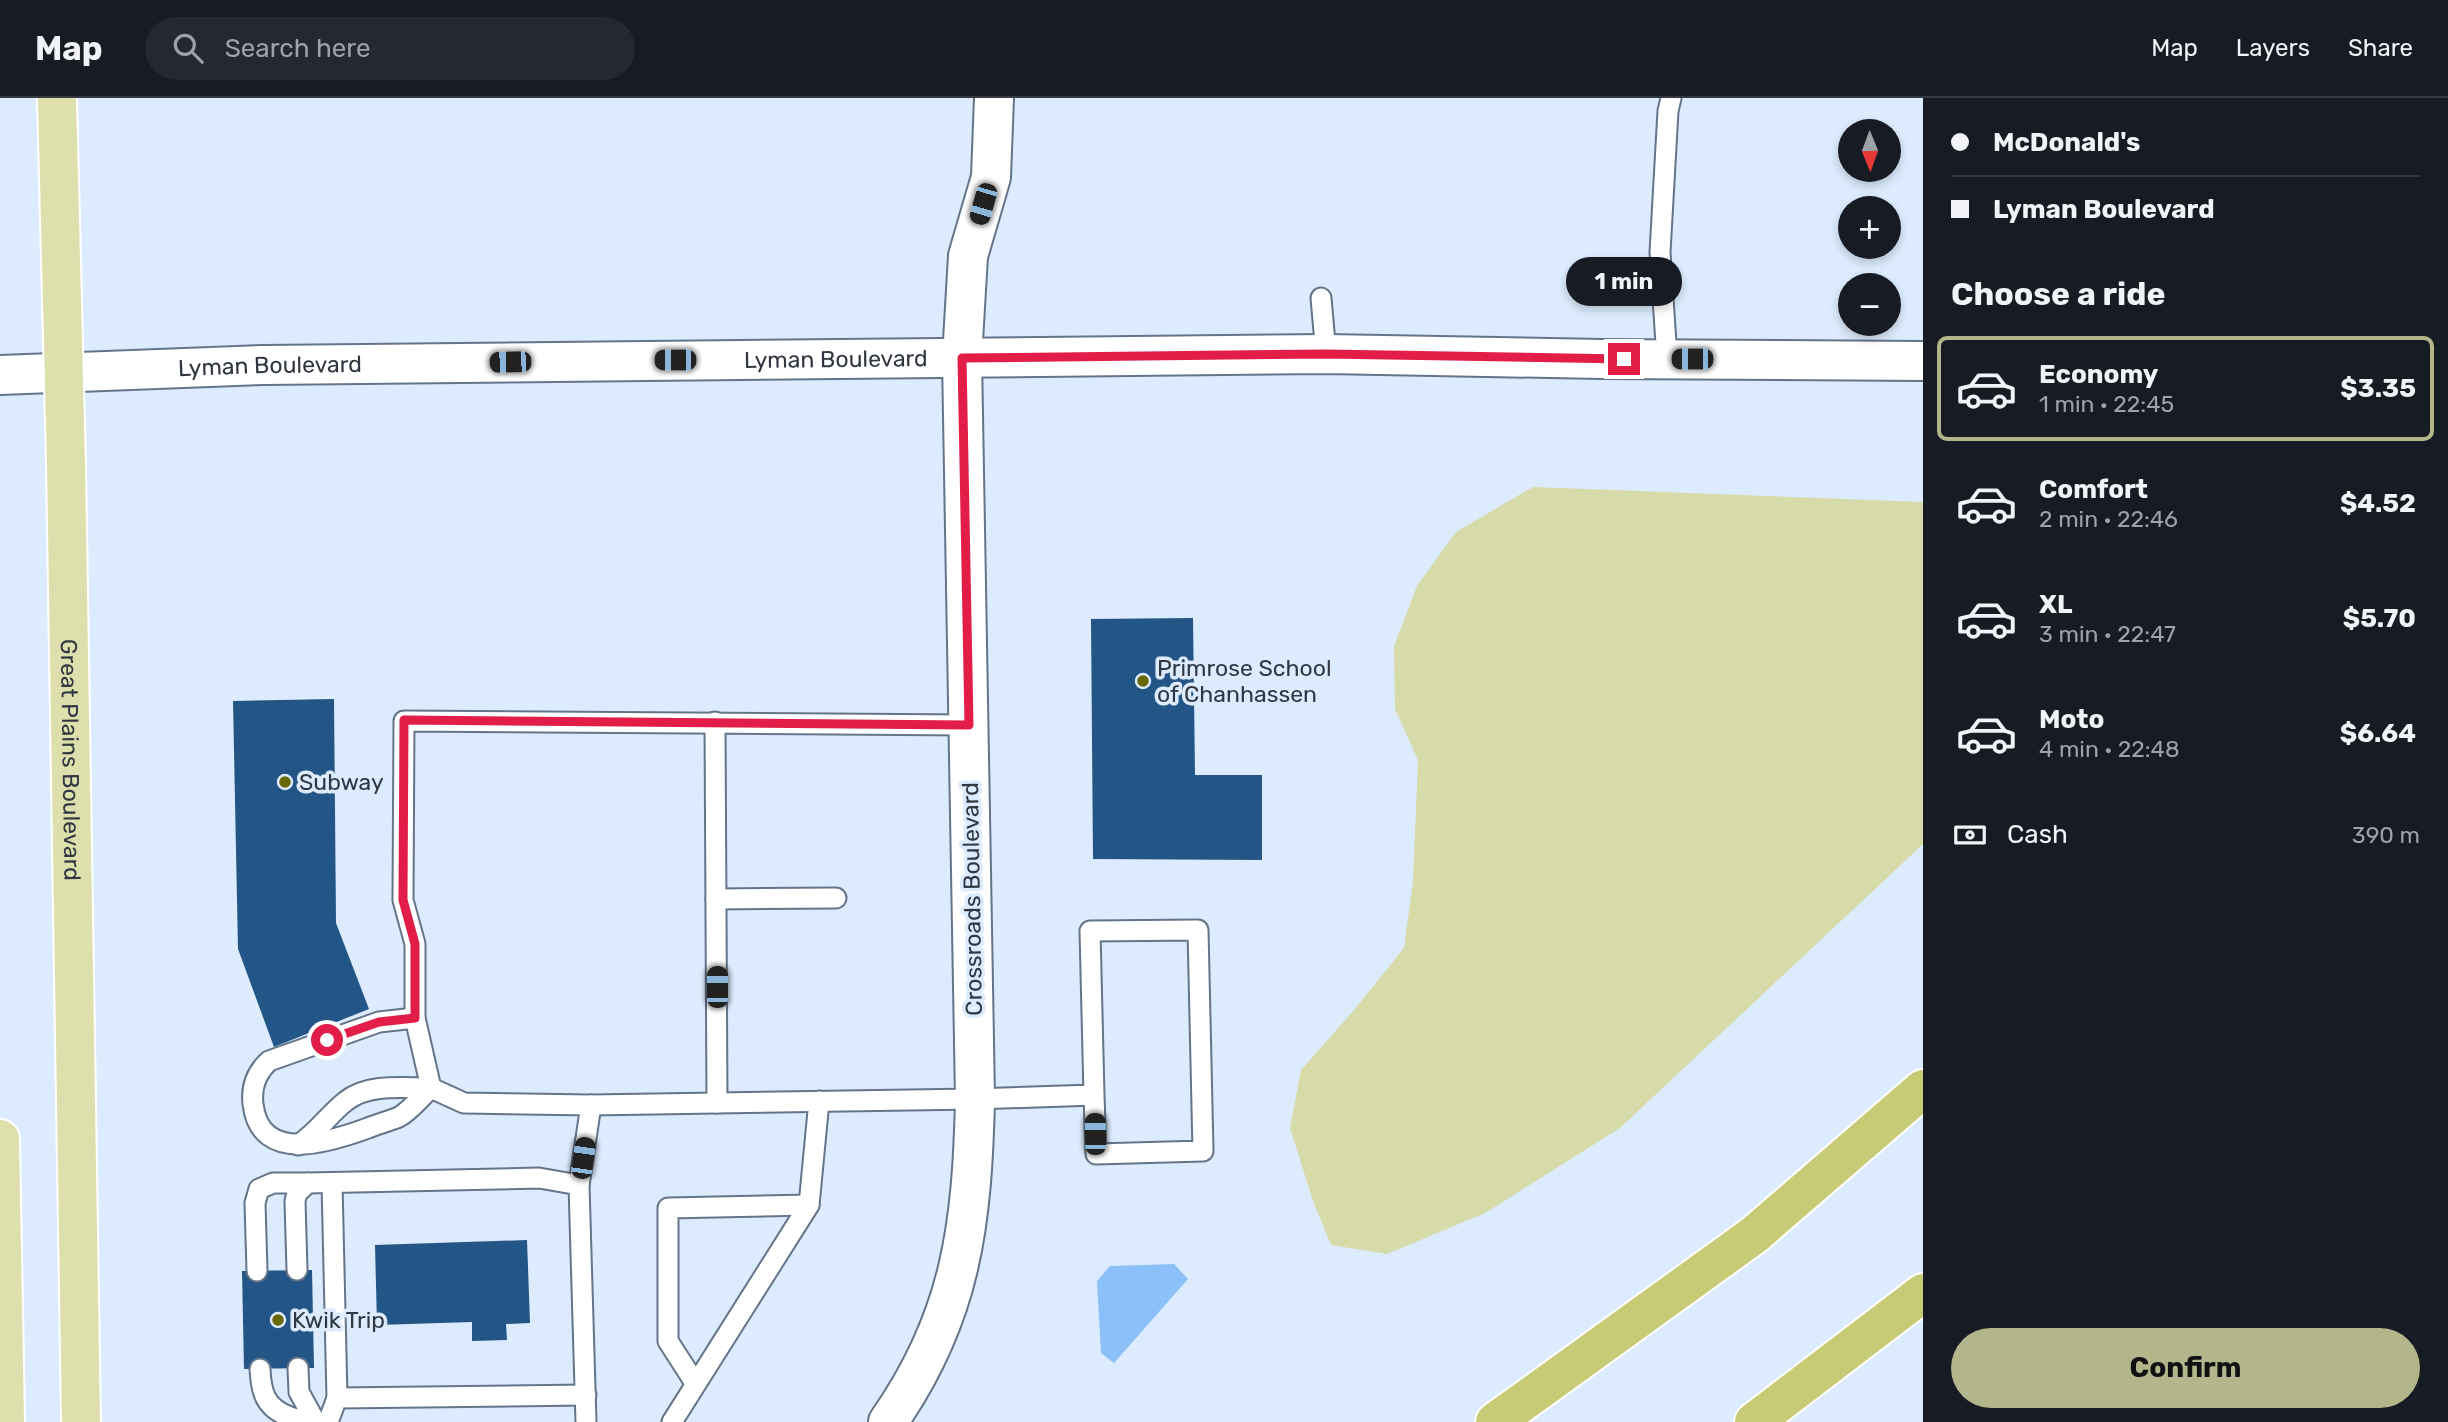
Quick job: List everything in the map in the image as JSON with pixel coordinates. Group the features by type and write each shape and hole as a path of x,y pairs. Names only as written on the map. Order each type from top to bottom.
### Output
{"highway":[{"path":"1494,1422 1754,1235 1923,1089"},
{"path":"1754,1422 1923,1293"}],"main road":[{"name":"Great Plains Boulevard","path":"57,98 81,1422"},
{"name":"Crossroads Boulevard","path":"888,1422 928,1357 956,1280 965,1241 973,1178 975,1099 962,358 968,256 991,177 994,98"},
{"name":"Lyman Boulevard","path":"0,375 263,365 1326,354 1923,361"},
{"path":"0,1139 5,1422"}],"lane":[{"path":"1667,359 1660,252 1671,98"},
{"path":"1321,298 1326,354"},
{"path":"431,1088 415,1018 415,944 403,900 404,720 969,725"},
{"path":"715,722 718,1103"},
{"path":"716,899 836,898"},
{"path":"1198,930 1203,1151 1096,1154 1094,1095 1090,931 1198,930"},
{"path":"415,1018 379,1022 274,1059 260,1069 255,1082 252,1098 254,1114 259,1127 268,1136 298,1145 342,1138 401,1116 431,1088"},
{"path":"298,1145 313,1135 346,1100 357,1094 390,1088 431,1088 464,1103 591,1105 1094,1095"},
{"path":"672,1422 809,1205 819,1101"},
{"path":"586,1422 579,1185 591,1105"},
{"path":"257,1271 255,1203 259,1189 273,1183 539,1178 579,1185"},
{"path":"297,1270 295,1201 297,1193 308,1183"},
{"path":"320,1422 337,1398 332,1183"},
{"path":"695,1383 668,1340 668,1208 809,1205"},
{"path":"298,1368 299,1392 320,1422"},
{"path":"260,1369 261,1390 266,1401 290,1418 320,1422"},
{"path":"337,1398 586,1395"}],"green space":[{"path":"1533,487 1923,502 1923,844 1620,1128 1485,1213 1387,1254 1331,1245 1313,1201 1290,1128 1301,1070 1404,948 1413,882 1418,760 1395,709 1394,646 1417,586 1456,532"}],"water":[{"path":"1174,1264 1188,1279 1114,1363 1101,1353 1097,1281 1110,1266"}],"building":[{"name":"Primrose School of Chanhassen","path":"1193,618 1195,775 1262,775 1262,860 1093,859 1091,619"},
{"path":"334,699 336,923 369,1009 274,1047 238,949 233,701"},
{"name":"Kwik Trip","path":"527,1240 530,1323 506,1324 507,1340 472,1341 472,1322 377,1325 375,1245"},
{"name":"Kwik Trip","path":"312,1270 314,1368 244,1369 242,1271"}],"place":[{"name":"Primrose School of Chanhassen","path":"1143,681"},
{"name":"Subway","path":"285,782"},
{"name":"Kwik Trip","path":"278,1320"}],"route":[{"path":"327,1040 379,1022 415,1018 415,944 403,900 404,720 969,725 962,358 1326,354 1624,359"}]}
